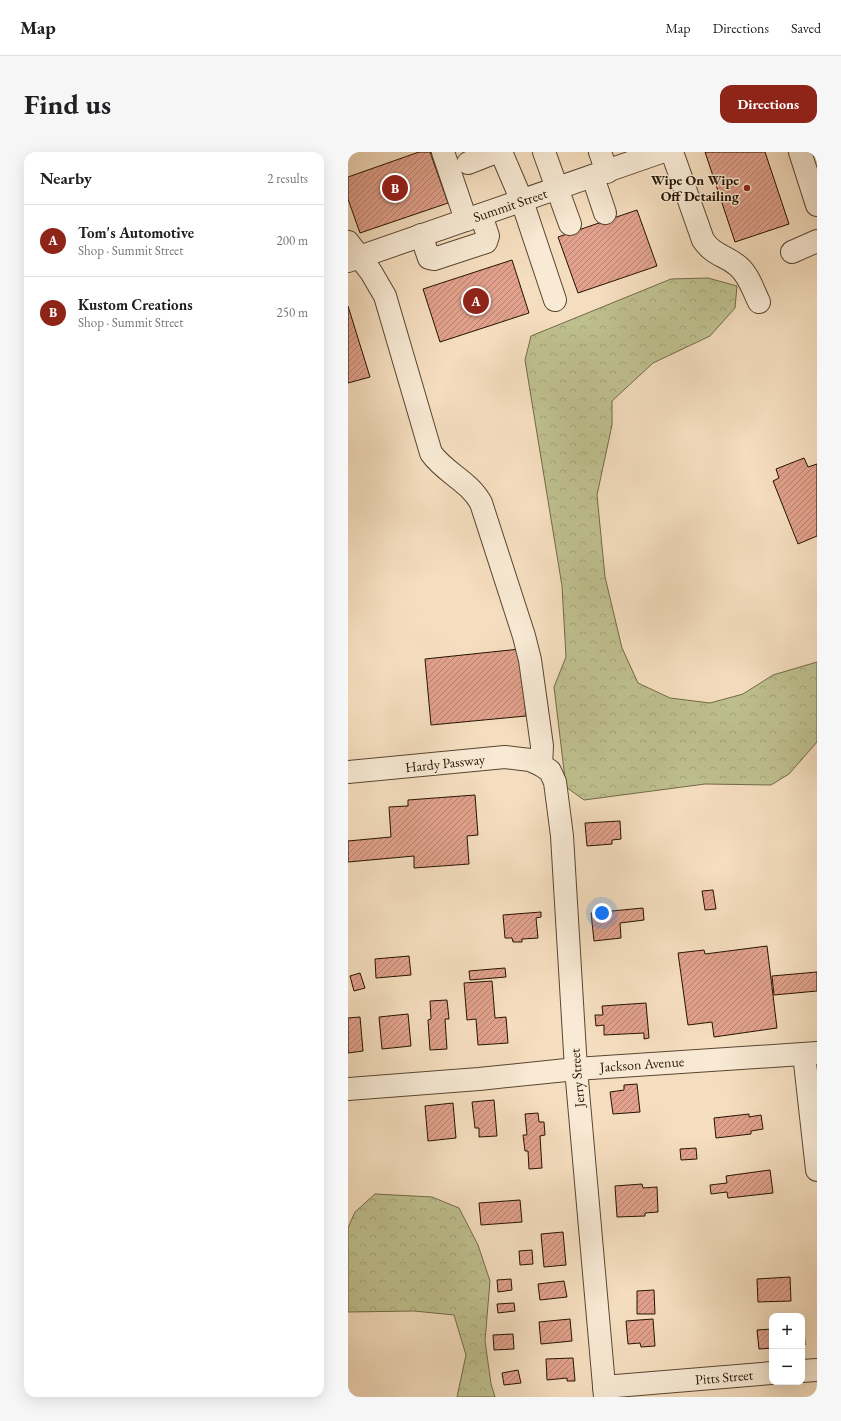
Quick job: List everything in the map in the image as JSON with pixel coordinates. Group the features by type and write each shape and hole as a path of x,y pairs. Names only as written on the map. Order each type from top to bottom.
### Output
{"street":[{"path":"421,236 429,258 434,259 486,242 488,236 473,218 443,152"},
{"path":"468,163 496,152"},
{"path":"501,152 522,201 555,300"},
{"path":"544,152 570,224"},
{"name":"Summit Street","path":"352,254 421,236 558,189 600,167 661,152"},
{"path":"672,152 703,240 709,249 716,254 738,265 743,271 759,302"},
{"path":"800,152 817,205"},
{"path":"600,167 605,213"},
{"path":"792,252 817,241"},
{"path":"352,254 378,284 385,296 431,453 440,465 472,490 481,503 524,636 530,660 542,746 541,765"},
{"name":"Hardy Passway","path":"348,772 493,757 530,760 541,765"},
{"name":"Jerry Street","path":"541,765 550,771 555,782 562,836 576,1068 605,1392"},
{"path":"810,1053 817,1170"},
{"name":"Jackson Avenue","path":"348,1089 479,1079 576,1068 810,1053"},
{"path":"805,1371 817,1370"},
{"name":"Pitts Street","path":"605,1392 769,1373"}],"green space":[{"path":"708,278 737,286 735,308 710,336 653,363 612,401 612,425 597,495 605,577 622,648 638,683 670,698 710,703 743,694 773,675 817,662 817,742 789,774 771,785 705,784 584,800 566,787 554,687 566,657 562,586 525,360 531,336 671,279"},
{"path":"375,1194 432,1197 459,1208 478,1245 490,1281 485,1341 491,1384 495,1397 457,1397 466,1355 454,1315 414,1311 348,1312 348,1228 355,1212"}],"building":[{"path":"419,152 430,152 448,203 360,233 348,199 348,177"},
{"name":"Wipe On Wipe Off Detailing","path":"705,152 765,152 789,224 735,242"},
{"path":"637,210 657,266 578,293 558,237"},
{"path":"512,260 529,313 440,342 423,289"},
{"path":"348,306 370,377 348,383"},
{"path":"804,458 808,467 817,464 817,536 798,544 773,481 779,478 776,469"},
{"path":"520,649 526,716 431,725 425,659"},
{"path":"475,795 478,835 467,836 469,864 414,868 414,856 348,862 348,841 391,837 389,807 408,806 408,800"},
{"path":"620,821 621,839 612,840 612,844 587,846 585,823"},
{"path":"713,890 716,909 705,910 702,891"},
{"path":"643,908 644,920 620,923 621,938 594,941 591,913"},
{"path":"541,912 541,917 536,918 538,938 522,939 522,942 513,942 512,938 505,938 503,915"},
{"path":"767,946 777,1028 714,1037 712,1022 688,1025 678,953 704,950 705,954"},
{"path":"409,956 411,975 376,978 375,959"},
{"path":"505,968 506,977 470,980 469,971"},
{"path":"817,972 817,991 774,995 772,976"},
{"path":"360,973 365,988 354,991 350,976"},
{"path":"492,981 495,1018 506,1017 508,1043 478,1045 476,1019 467,1020 464,983"},
{"path":"447,1000 449,1019 445,1019 447,1049 430,1050 428,1020 431,1019 430,1001"},
{"path":"646,1003 649,1038 644,1039 644,1033 604,1035 604,1025 596,1026 595,1015 603,1015 602,1006"},
{"path":"408,1014 411,1046 382,1049 379,1017"},
{"path":"360,1017 363,1051 348,1053 348,1018"},
{"path":"637,1084 640,1112 613,1114 610,1092 624,1090 624,1085"},
{"path":"494,1100 497,1136 479,1137 479,1128 475,1128 472,1102"},
{"path":"453,1103 456,1138 428,1141 425,1106"},
{"path":"538,1113 539,1122 544,1122 545,1135 540,1136 542,1168 529,1169 528,1151 525,1151 523,1135 527,1135 525,1114"},
{"path":"749,1114 749,1117 761,1115 763,1129 751,1131 751,1134 716,1138 714,1118"},
{"path":"696,1148 697,1159 681,1160 680,1149"},
{"path":"770,1170 773,1193 728,1198 727,1192 711,1194 710,1185 727,1183 726,1176"},
{"path":"642,1184 643,1188 657,1187 658,1212 645,1213 645,1216 617,1217 615,1186"},
{"path":"520,1200 522,1222 481,1225 479,1203"},
{"path":"563,1232 566,1265 544,1267 541,1234"},
{"path":"532,1250 533,1264 520,1265 519,1251"},
{"path":"790,1277 791,1301 758,1302 757,1279"},
{"path":"511,1279 512,1290 498,1292 497,1280"},
{"path":"564,1281 567,1297 540,1300 538,1284"},
{"path":"654,1290 655,1314 637,1314 637,1291"},
{"path":"514,1303 515,1311 498,1313 497,1304"},
{"path":"570,1319 572,1341 541,1344 539,1322"},
{"path":"653,1319 655,1346 641,1347 640,1343 628,1344 626,1321"},
{"path":"769,1329 769,1348 759,1349 757,1330"},
{"path":"513,1334 514,1349 494,1350 493,1335"},
{"path":"573,1358 575,1381 567,1381 567,1378 547,1380 546,1359"},
{"path":"518,1370 521,1383 504,1385 502,1373"}],"place":[{"name":"Kustom Creations","path":"395,188"},
{"name":"Wipe On Wipe Off Detailing","path":"747,188"},
{"name":"Tom's Automotive","path":"476,301"}]}
